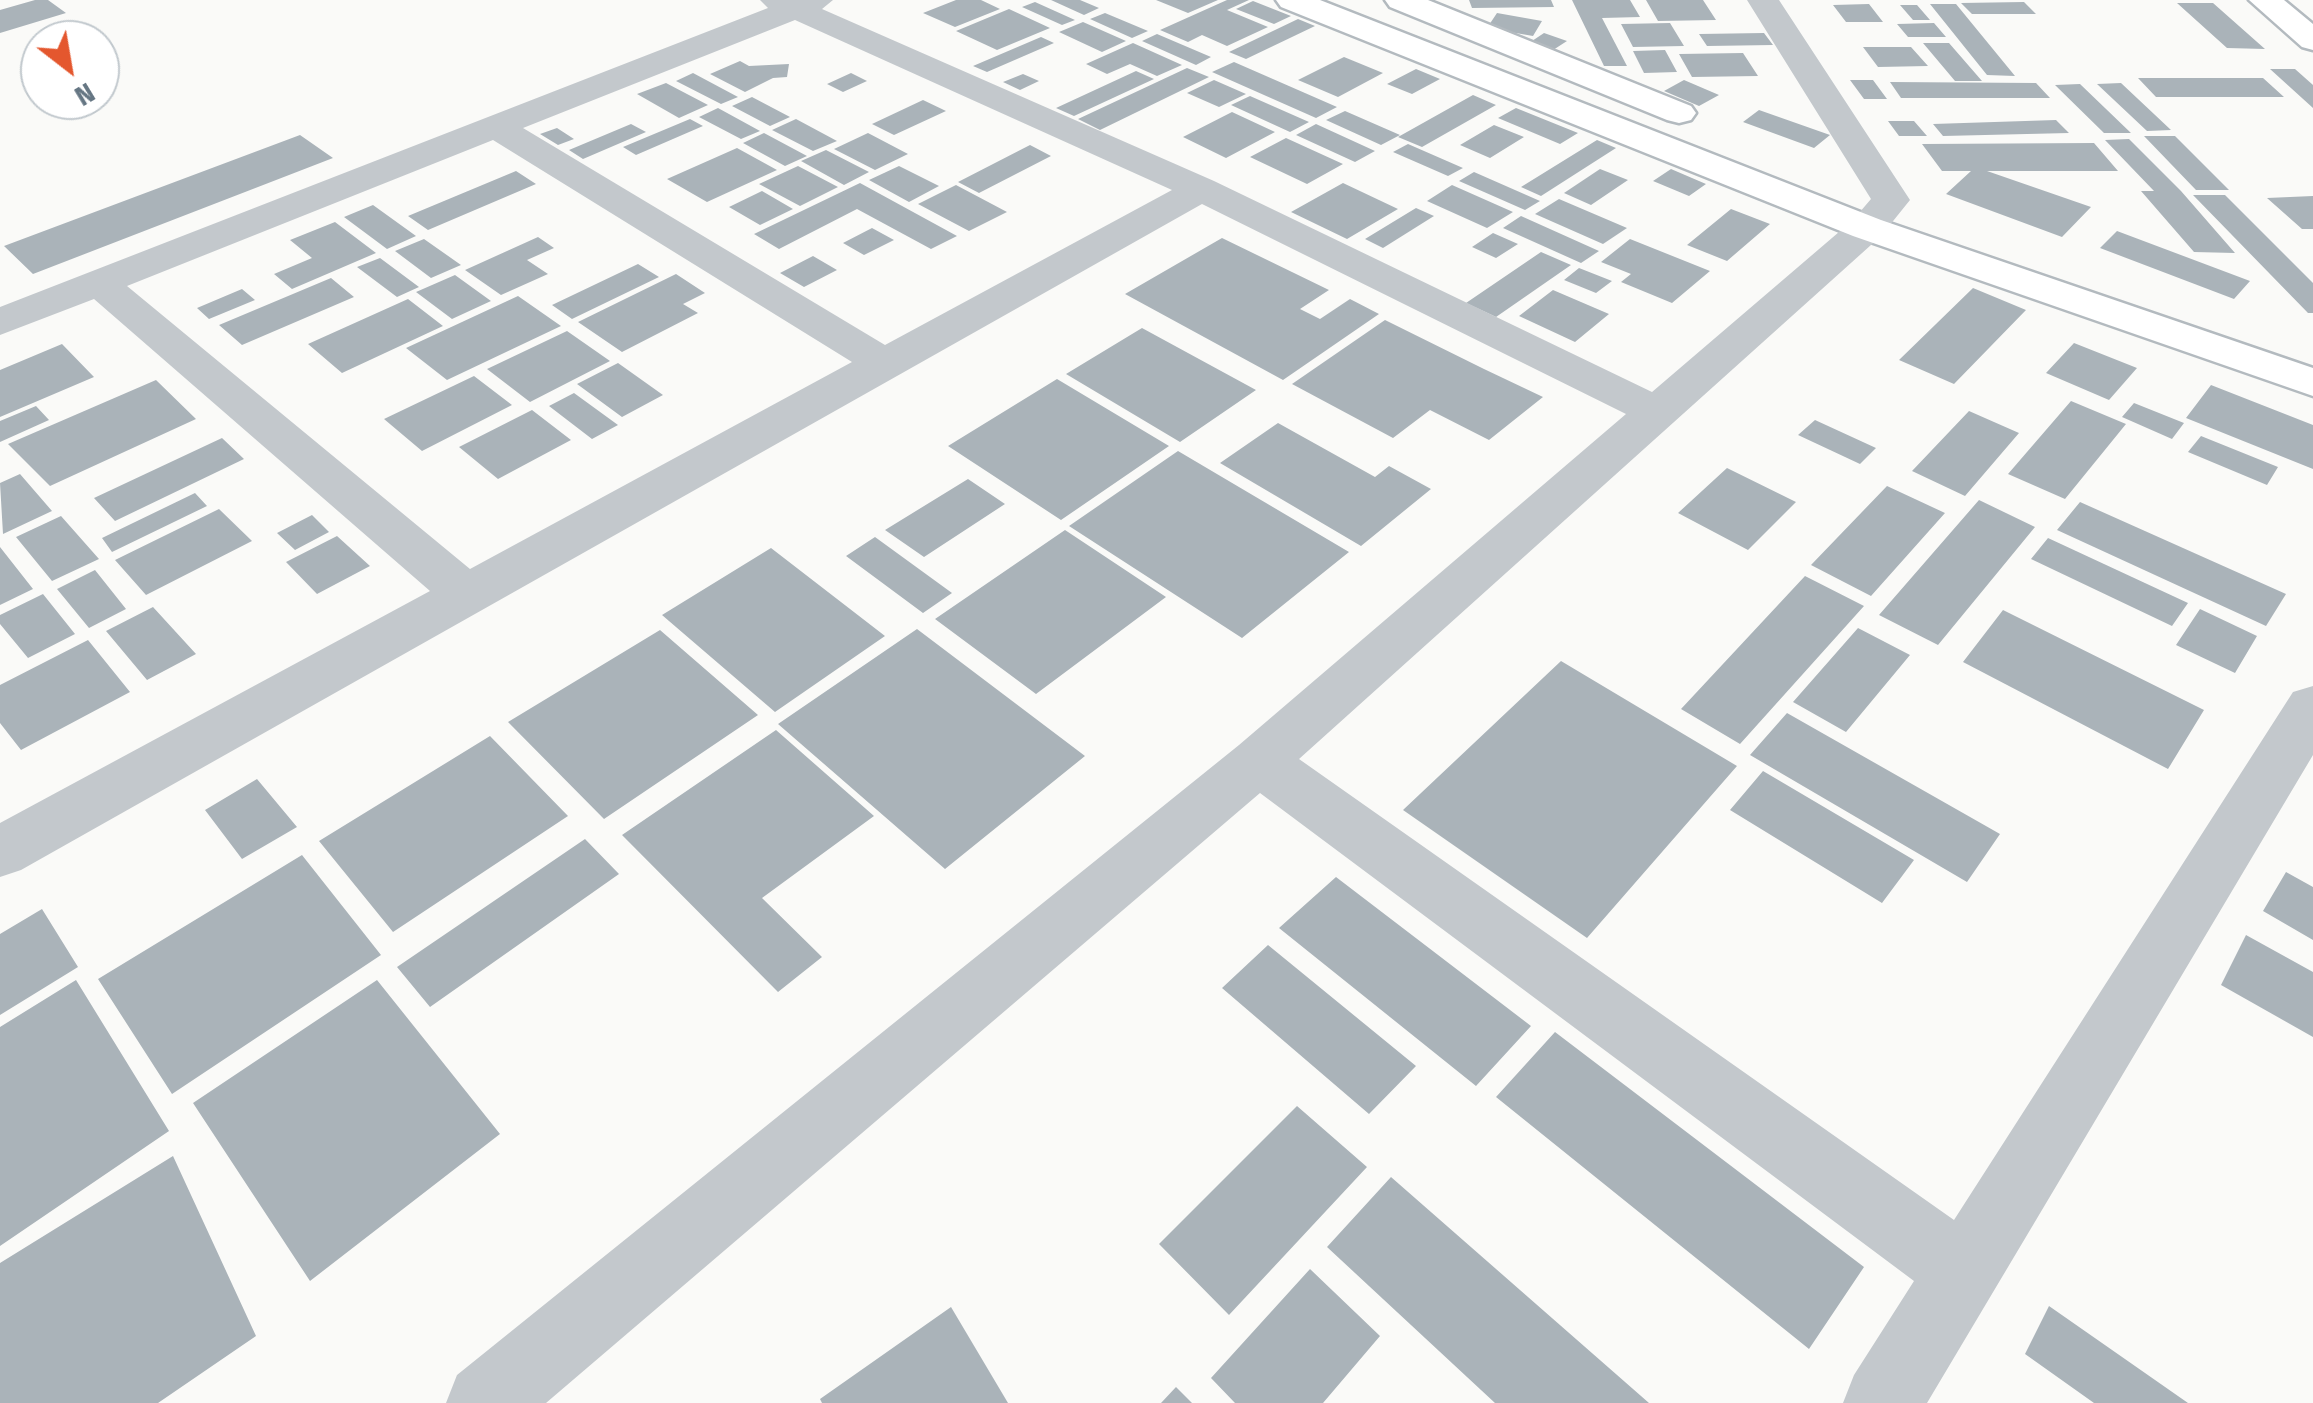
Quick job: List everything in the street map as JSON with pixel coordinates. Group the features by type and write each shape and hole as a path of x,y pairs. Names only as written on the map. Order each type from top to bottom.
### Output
{"main road":[{"path":"1292,0 1879,214 2313,384"},
{"path":"2265,0 2313,40"},
{"path":"1415,2 1711,126"},
{"path":"1837,178 1879,214 2313,352"}],"street":[{"path":"486,1403 1259,761 1879,214 1763,0"},
{"path":"0,322 498,128 796,3 1201,189 1657,412"},
{"path":"498,128 884,364"},
{"path":"0,852 1201,189"},
{"path":"99,283 467,594"},
{"path":"1882,1403 2313,707"},
{"path":"1259,761 1961,1270"}],"building":[{"path":"48,0 66,13 43,20 20,20 20,27 0,33 0,10"},
{"path":"956,0 981,0 1000,9 955,27 923,13"},
{"path":"1051,0 1080,0 1099,8 1084,15"},
{"path":"1156,0 1218,0 1188,13"},
{"path":"1227,0 1249,0 1227,10 1268,27 1227,46 1202,35 1188,42 1160,30"},
{"path":"1469,0 1551,0 1554,7 1472,8"},
{"path":"1572,0 1630,0 1640,17 1602,18 1627,66 1604,66"},
{"path":"1646,0 1703,0 1716,20 1658,21"},
{"path":"1253,1 1291,16 1274,24 1236,9"},
{"path":"1035,2 1075,20 1062,25 1022,7"},
{"path":"2024,2 2036,14 1972,14 1961,3"},
{"path":"2177,3 2213,3 2265,49 2227,48"},
{"path":"1869,4 1883,22 1846,22 1833,5"},
{"path":"1930,4 1956,4 2015,76 1987,75"},
{"path":"1900,5 1917,5 1930,20 1913,20"},
{"path":"1009,9 1050,28 997,50 956,31"},
{"path":"1105,13 1148,31 1132,38 1090,19"},
{"path":"1497,13 1542,21 1533,36 1487,28"},
{"path":"1298,19 1315,26 1246,59 1229,52"},
{"path":"1083,22 1126,41 1102,52 1059,32"},
{"path":"1670,23 1684,46 1633,47 1621,24"},
{"path":"1934,23 1946,37 1908,37 1897,24"},
{"path":"1544,33 1567,41 1550,52 1526,45"},
{"path":"1764,33 1773,45 1707,46 1699,34"},
{"path":"1157,34 1211,57 1196,65 1142,41"},
{"path":"1041,37 1054,43 987,72 973,66"},
{"path":"1133,43 1182,65 1157,76 1130,64 1107,74 1086,64"},
{"path":"1923,43 1949,43 1982,81 1955,81"},
{"path":"1863,47 1911,47 1928,66 1878,67"},
{"path":"1665,50 1677,72 1644,73 1633,51"},
{"path":"1743,53 1758,76 1692,77 1679,54"},
{"path":"1344,57 1383,73 1338,97 1298,80"},
{"path":"740,61 749,66 789,64 787,77 773,78 745,92 710,74"},
{"path":"1234,62 1337,107 1316,118 1212,72"},
{"path":"1187,68 1209,77 1100,130 1078,119"},
{"path":"1416,69 1440,79 1412,94 1387,84"},
{"path":"2270,69 2295,69 2313,85 2313,108"},
{"path":"1136,71 1154,79 1074,116 1056,108"},
{"path":"693,73 738,97 721,104 676,81"},
{"path":"851,73 867,81 843,92 827,84"},
{"path":"1023,74 1039,81 1020,90 1003,82"},
{"path":"2138,78 2263,78 2284,97 2156,97"},
{"path":"1214,80 1246,94 1219,107 1187,93"},
{"path":"1684,80 1719,95 1699,106 1664,91"},
{"path":"1850,80 1873,80 1887,99 1864,99"},
{"path":"1890,82 2036,83 2050,98 1901,98"},
{"path":"666,83 708,105 679,118 637,94"},
{"path":"2121,83 2171,130 2147,131 2097,84"},
{"path":"2080,84 2131,133 2104,133 2055,85"},
{"path":"1473,95 1496,105 1422,147 1398,137"},
{"path":"1250,96 1309,122 1290,132 1231,105"},
{"path":"752,97 790,117 770,126 732,106"},
{"path":"923,100 946,111 894,135 872,124"},
{"path":"718,108 760,131 741,139 699,117"},
{"path":"1516,108 1578,133 1560,144 1498,118"},
{"path":"1759,110 1830,135 1814,148 1743,122"},
{"path":"1345,111 1400,135 1381,145 1326,120"},
{"path":"1232,112 1275,132 1226,158 1183,137"},
{"path":"690,119 703,126 636,155 623,147"},
{"path":"796,119 837,141 813,151 772,130"},
{"path":"2056,120 2069,133 1943,136 1933,124"},
{"path":"1888,121 1914,121 1927,136 1899,136"},
{"path":"631,124 646,132 583,159 569,150"},
{"path":"1316,124 1375,151 1355,162 1296,135"},
{"path":"1494,125 1524,137 1490,158 1460,145"},
{"path":"557,128 574,139 558,145 540,134"},
{"path":"764,133 807,156 785,166 743,143"},
{"path":"868,133 908,154 875,170 834,149"},
{"path":"300,135 333,158 33,274 4,246"},
{"path":"2144,136 2175,136 2229,190 2196,190"},
{"path":"1286,138 1343,164 1307,184 1250,157"},
{"path":"2129,139 2235,253 2194,252 2141,191 2154,191 2105,140"},
{"path":"1597,140 1616,148 1541,196 1521,187"},
{"path":"2094,143 2118,171 1987,171 2091,207 2062,237 1946,194 1971,171 1942,171 1922,144"},
{"path":"1408,144 1463,168 1448,176 1393,152"},
{"path":"1030,145 1051,156 979,193 958,182"},
{"path":"737,148 777,170 707,202 667,179"},
{"path":"826,150 869,172 844,185 801,161"},
{"path":"798,166 838,187 800,206 759,184"},
{"path":"899,166 939,186 909,202 869,180"},
{"path":"1600,169 1628,180 1591,205 1564,193"},
{"path":"1671,169 1706,184 1689,196 1653,181"},
{"path":"516,171 536,184 428,230 408,216"},
{"path":"1474,172 1540,201 1525,210 1459,181"},
{"path":"860,183 957,236 931,249 857,209 779,249 754,234"},
{"path":"1343,183 1398,209 1347,239 1291,212"},
{"path":"956,185 1007,212 969,231 918,204"},
{"path":"1452,185 1513,212 1487,228 1427,201"},
{"path":"762,191 793,209 760,225 729,207"},
{"path":"2193,195 2225,195 2313,283 2313,313 2308,313"},
{"path":"2313,196 2313,229 2302,229 2267,198"},
{"path":"1559,199 1627,228 1603,244 1535,214"},
{"path":"373,205 416,236 387,249 344,217"},
{"path":"1416,208 1434,216 1383,248 1365,239"},
{"path":"1731,209 1770,224 1727,261 1687,245"},
{"path":"1521,216 1599,251 1581,263 1503,228"},
{"path":"335,222 376,253 292,289 274,274 312,258 290,240"},
{"path":"872,228 894,240 864,255 843,243"},
{"path":"2117,231 2250,281 2234,299 2100,248"},
{"path":"1493,233 1518,244 1496,258 1472,247"},
{"path":"538,237 554,248 527,260 548,274 501,295 465,270"},
{"path":"1222,238 1329,290 1300,309 1320,319 1350,299 1379,314 1283,380 1125,294"},
{"path":"424,239 461,265 431,278 395,251"},
{"path":"1630,239 1710,271 1672,303 1621,282 1631,274 1601,262"},
{"path":"1541,252 1571,265 1496,317 1466,303"},
{"path":"813,256 837,270 804,287 780,273"},
{"path":"380,258 419,287 397,297 357,267"},
{"path":"638,264 659,277 572,319 552,305"},
{"path":"1579,268 1612,281 1596,293 1564,280"},
{"path":"676,274 705,293 683,304 698,313 622,352 578,322"},
{"path":"455,275 491,301 452,319 416,292"},
{"path":"331,278 354,297 242,345 219,325"},
{"path":"1973,288 2026,310 1954,384 1899,360"},
{"path":"242,289 255,300 209,319 197,308"},
{"path":"1553,290 1609,314 1575,342 1519,316"},
{"path":"518,296 561,326 447,380 406,348"},
{"path":"408,299 443,326 342,373 308,344"},
{"path":"1385,320 1543,397 1489,440 1430,410 1393,438 1292,384"},
{"path":"1142,328 1256,390 1180,442 1066,374"},
{"path":"567,331 610,361 530,402 487,369"},
{"path":"2074,343 2137,368 2109,400 2046,373"},
{"path":"62,344 94,377 0,417 0,370"},
{"path":"618,363 663,395 622,417 577,384"},
{"path":"474,376 512,405 422,451 384,419"},
{"path":"1057,379 1169,446 1061,520 948,446"},
{"path":"156,380 196,419 50,486 8,444"},
{"path":"2211,385 2313,425 2313,469 2186,418"},
{"path":"574,393 618,425 592,439 549,406"},
{"path":"2071,401 2126,424 2065,499 2008,474"},
{"path":"2134,403 2184,423 2172,439 2122,417"},
{"path":"36,406 49,420 0,442 0,421"},
{"path":"532,410 571,440 498,479 459,447"},
{"path":"1969,411 2019,433 1965,496 1912,471"},
{"path":"1815,420 1876,448 1860,464 1798,435"},
{"path":"1278,423 1375,477 1389,466 1431,489 1361,546 1220,463"},
{"path":"2201,436 2278,467 2267,485 2188,452"},
{"path":"222,438 244,459 115,521 94,498"},
{"path":"1178,451 1349,552 1242,638 1069,526"},
{"path":"1727,468 1796,502 1748,550 1678,513"},
{"path":"20,474 52,511 3,534 0,483"},
{"path":"968,479 1005,504 924,557 885,530"},
{"path":"1887,486 1945,513 1871,596 1811,565"},
{"path":"195,493 207,506 112,552 102,538"},
{"path":"1979,500 2035,527 1938,645 1879,615"},
{"path":"2080,502 2286,594 2266,626 2057,530"},
{"path":"219,509 252,541 146,595 115,560"},
{"path":"312,515 329,532 295,550 277,533"},
{"path":"61,516 99,559 52,581 16,537"},
{"path":"1065,530 1166,597 1036,694 935,619"},
{"path":"337,536 370,566 317,594 286,562"},
{"path":"875,537 952,593 923,613 846,556"},
{"path":"2048,538 2188,603 2172,626 2031,559"},
{"path":"0,547 33,589 0,605"},
{"path":"771,548 885,636 775,712 662,615"},
{"path":"95,570 126,609 89,628 57,589"},
{"path":"1805,576 1864,606 1740,744 1681,709"},
{"path":"43,594 75,634 28,658 0,624 0,615"},
{"path":"153,607 196,654 147,680 106,631"},
{"path":"2200,609 2257,636 2235,673 2176,645"},
{"path":"2003,610 2204,710 2168,769 1963,662"},
{"path":"1858,628 1910,655 1846,732 1793,702"},
{"path":"917,629 1085,756 945,869 778,724"},
{"path":"660,630 758,715 604,819 508,722"},
{"path":"88,640 130,692 21,750 0,723 0,685"},
{"path":"1561,661 1737,766 1587,938 1403,810"},
{"path":"1787,713 2000,834 1967,882 1750,755"},
{"path":"776,730 874,816 762,898 822,957 778,992 622,835"},
{"path":"490,736 568,816 393,932 319,841"},
{"path":"1763,771 1914,860 1882,903 1730,810"},
{"path":"257,779 297,827 242,859 205,810"},
{"path":"585,839 619,874 430,1007 397,967"},
{"path":"302,855 381,955 172,1094 98,979"},
{"path":"2286,872 2313,887 2313,940 2263,911"},
{"path":"1336,877 1531,1026 1476,1086 1279,928"},
{"path":"42,909 78,967 0,1015 0,934"},
{"path":"2246,935 2313,972 2313,1037 2221,985"},
{"path":"1268,945 1416,1066 1369,1114 1222,988"},
{"path":"76,980 169,1131 0,1246 0,1027"},
{"path":"377,980 500,1134 310,1281 193,1103"},
{"path":"1555,1032 1864,1267 1809,1349 1496,1097"},
{"path":"1297,1106 1367,1167 1229,1315 1159,1244"},
{"path":"173,1156 256,1336 158,1403 0,1403 0,1263"},
{"path":"1391,1177 1649,1403 1495,1403 1327,1247"},
{"path":"1310,1269 1380,1336 1323,1403 1235,1403 1211,1378"},
{"path":"2049,1306 2188,1403 2094,1403 2025,1354"},
{"path":"951,1307 1008,1403 822,1403 820,1399"},
{"path":"1176,1387 1192,1403 1161,1403"}]}
